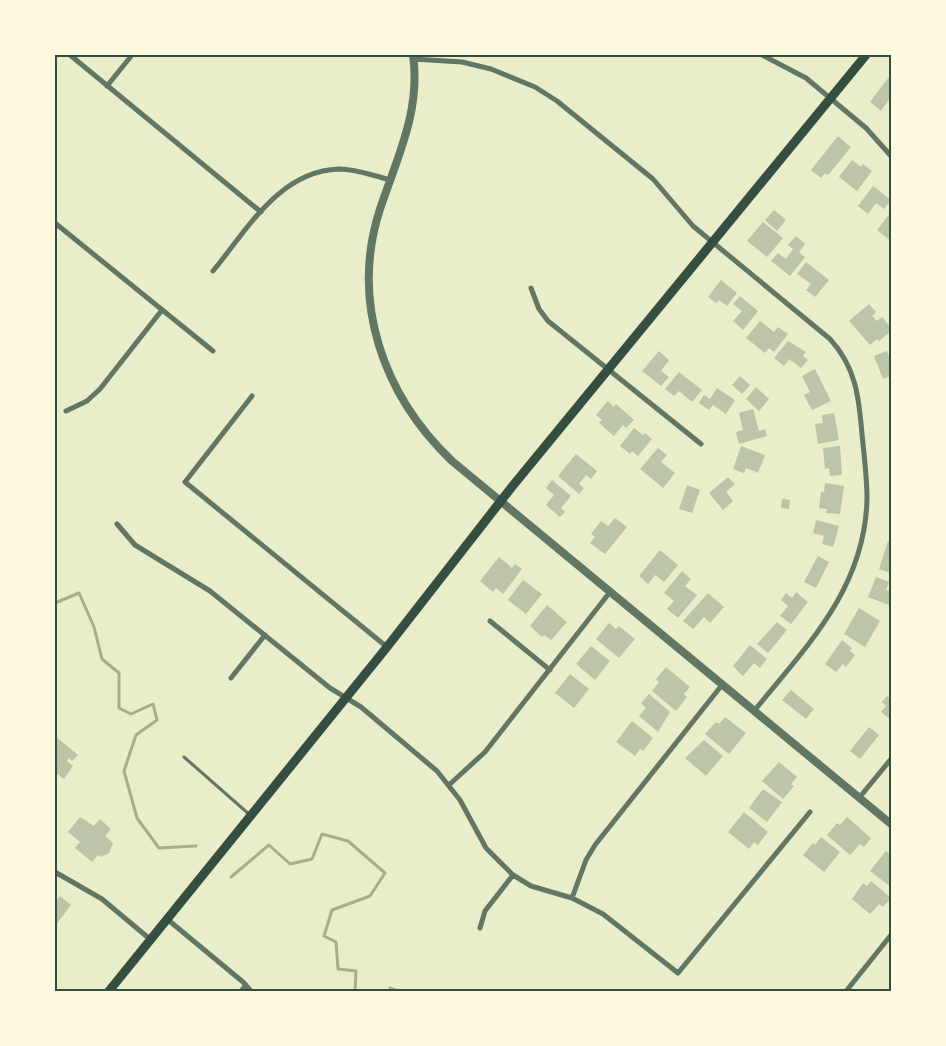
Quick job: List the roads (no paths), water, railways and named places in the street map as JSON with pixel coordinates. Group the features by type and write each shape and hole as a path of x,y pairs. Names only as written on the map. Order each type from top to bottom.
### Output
{"main road":[{"path":"109,991 387,647 500,501 866,55"}],"street":[{"path":"70,55 261,212"},
{"path":"107,86 132,55"},
{"path":"762,55 806,78 866,128 891,156"},
{"path":"754,711 820,630 845,590 863,538 867,499 858,391 846,360 830,339 693,226 653,179 557,101 536,87 491,69 462,62 413,57 413,96 410,120 374,232 369,272 370,304 380,351 399,394 423,432 452,461 722,685 891,824"},
{"path":"213,271 261,212 293,182 323,171 356,171 391,180"},
{"path":"55,223 213,351"},
{"path":"531,288 535,303 543,315 701,444"},
{"path":"66,411 88,401 100,389 162,310"},
{"path":"252,396 185,482 387,647"},
{"path":"117,524 135,545 210,591 345,698 361,707 437,771 450,784 486,848 513,875 531,886 572,898 603,914 678,973 810,812"},
{"path":"450,784 480,758 610,592"},
{"path":"490,621 550,670"},
{"path":"231,678 265,635"},
{"path":"572,898 586,860 595,845 722,685"},
{"path":"859,798 891,759"},
{"path":"55,872 102,899 151,940"},
{"path":"480,928 485,910 513,875"},
{"path":"167,919 251,991"},
{"path":"847,990 891,935"},
{"path":"241,991 246,985"}],"lane":[{"path":"184,757 250,816"}],"waterway":[{"path":"55,603 79,593 94,627 102,659 119,673 119,708 131,714 153,704 157,720 136,735 124,771 137,818 159,848 196,846"},
{"path":"231,877 269,845 290,864 312,859 322,834 348,841 385,873 370,896 332,910 324,936 336,942 338,969 356,971 355,991"},
{"path":"391,991 390,988 398,991"}]}
